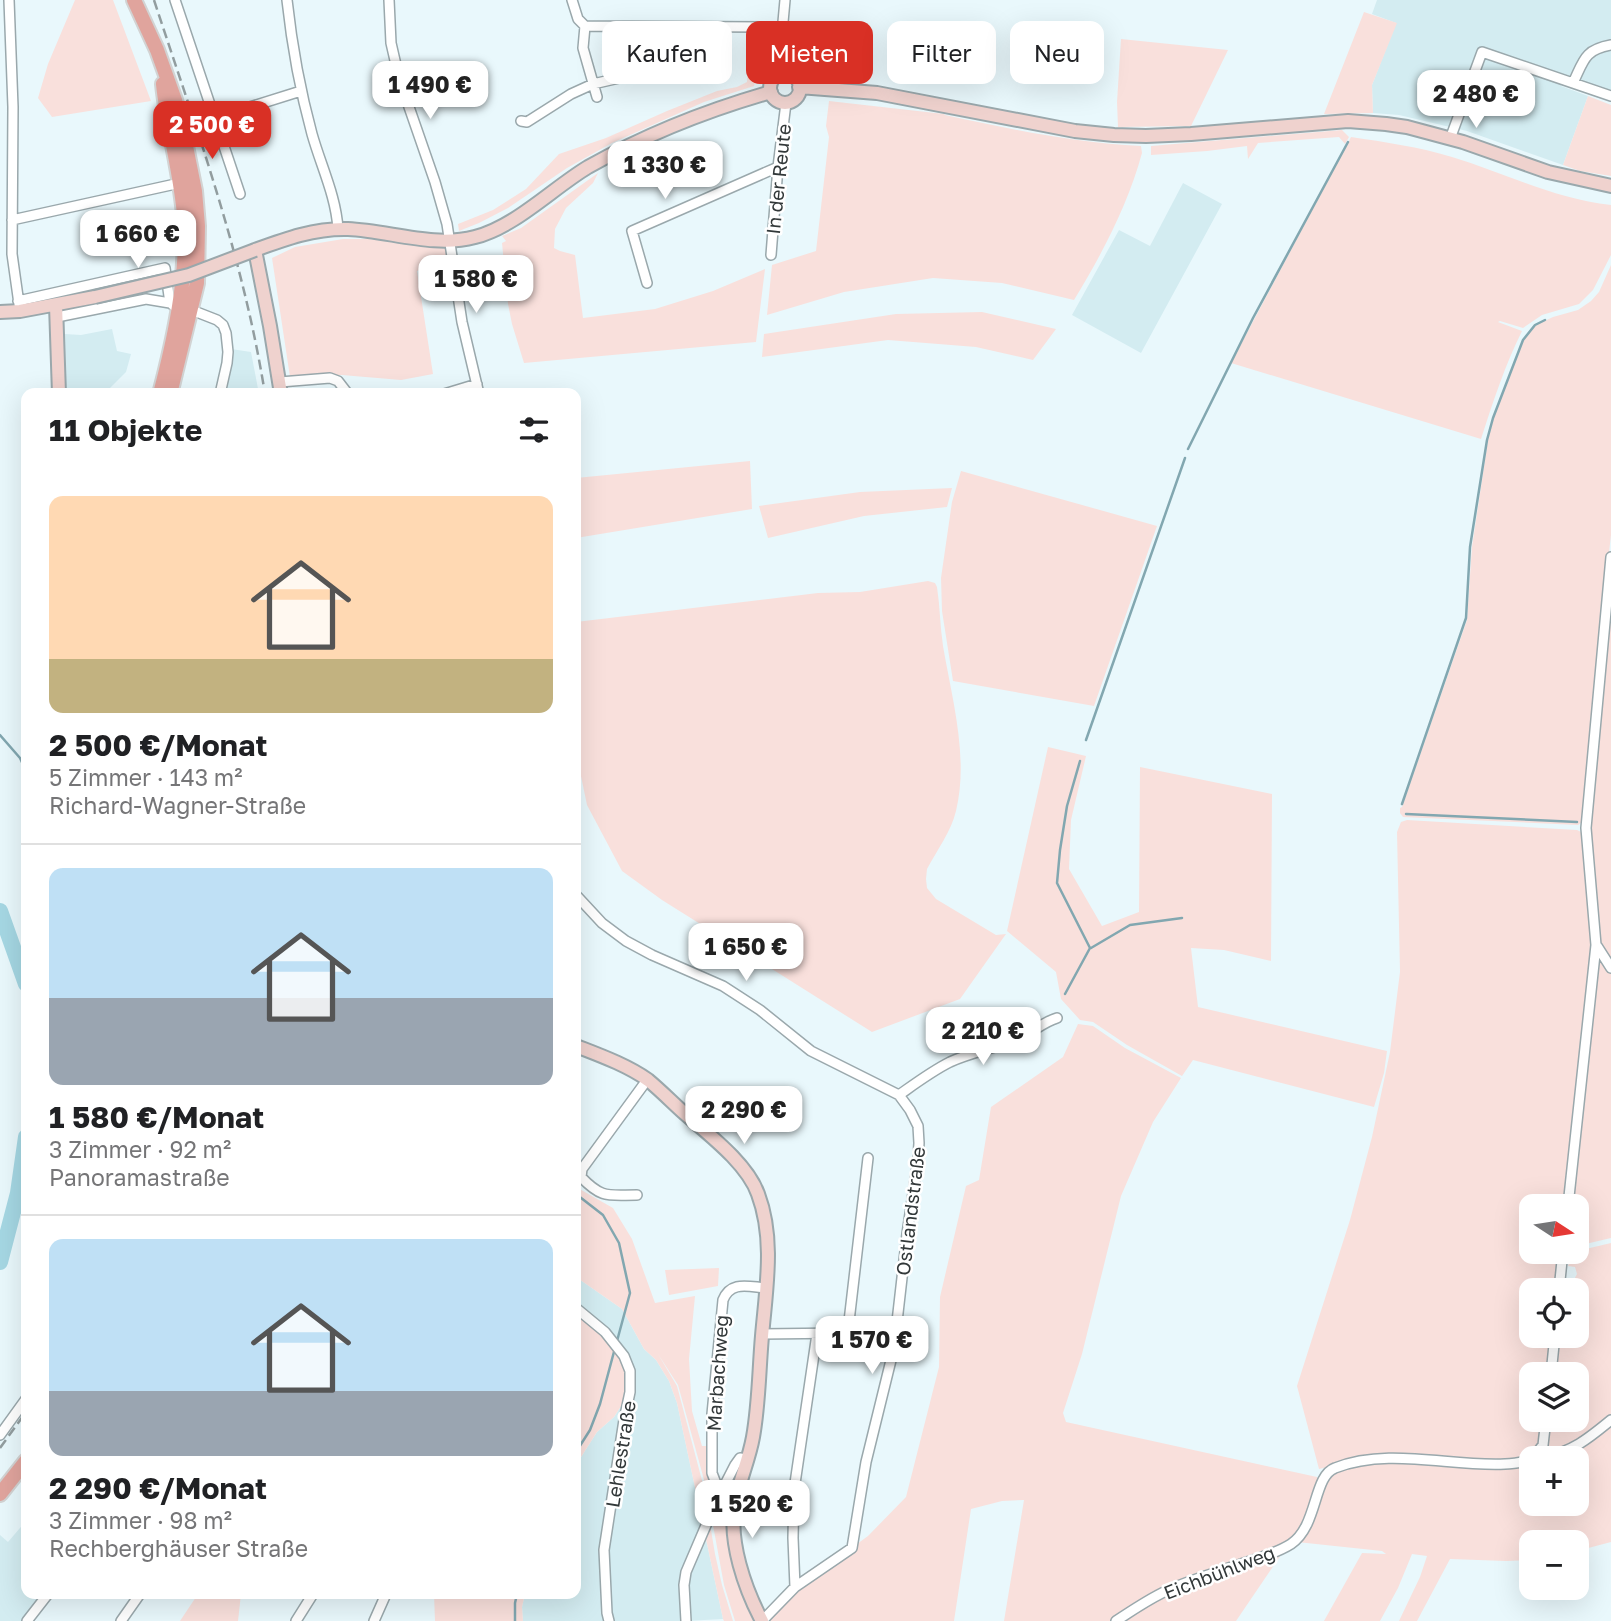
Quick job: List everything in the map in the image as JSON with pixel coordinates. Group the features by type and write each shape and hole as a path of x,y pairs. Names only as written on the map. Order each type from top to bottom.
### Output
{"main road":[{"path":"134,0 175,100 195,191 198,226 197,283 179,308 161,388"},
{"path":"160,58 175,184 185,226 182,289 171,388"},
{"path":"0,1494 21,1467"}],"street":[{"path":"9,0 13,107 12,254 19,306"},
{"path":"175,0 240,194"},
{"path":"287,0 301,91 338,223"},
{"path":"389,0 391,43 399,78 436,182 447,223 462,322 478,388"},
{"path":"572,0 578,19 584,26 583,48 597,97"},
{"path":"783,21 785,0"},
{"path":"584,26 746,27"},
{"path":"1573,83 1588,53 1597,47 1611,45"},
{"path":"1450,139 1482,52 1611,96"},
{"path":"521,121 527,122 570,94 602,83"},
{"path":"771,84 771,92 776,100 786,103 794,99 799,91 798,84"},
{"path":"799,87 877,93 1075,131 1114,135 1191,134 1348,121 1407,127 1548,172 1611,186"},
{"path":"215,118 301,91"},
{"path":"56,311 94,297 207,268 338,223 449,242 477,237 500,227 587,168 627,146 727,105 771,92"},
{"name":"In der Reute","path":"771,254 786,103"},
{"path":"647,283 632,231 778,167"},
{"path":"12,220 175,184"},
{"path":"255,250 281,388 330,378 338,381 343,388"},
{"path":"0,312 165,268 179,308"},
{"path":"19,306 56,311 107,307 146,299 217,320 224,329 228,352 221,388"},
{"path":"56,311 59,388"},
{"path":"1569,1194 1596,945 1586,828 1611,557"},
{"path":"581,900 602,923 626,941 723,986 760,1010 811,1051 899,1094 926,1075 953,1061 1011,1042 1056,1018"},
{"path":"1596,945 1611,968"},
{"path":"581,1048 647,1080 750,1176 759,1195 766,1230 767,1288 753,1436 733,1517 734,1534 746,1585 762,1621"},
{"path":"581,1165 647,1080"},
{"name":"Ostlandstraße","path":"762,1621 795,1587 852,1548 866,1462 894,1348 918,1152 918,1126 899,1094"},
{"path":"762,1335 845,1333 848,1330 867,1158"},
{"path":"581,1177 592,1189 605,1195 637,1195"},
{"name":"Marbachweg","path":"720,1494 712,1473 712,1414 723,1300 728,1290 734,1287 767,1288"},
{"name":"Lehlestraße","path":"581,1312 605,1332 624,1356 629,1371 630,1392 604,1550 609,1621"},
{"path":"795,1587 794,1490 817,1334"},
{"path":"0,1435 21,1406"},
{"path":"1576,1446 1611,1420"},
{"path":"684,1621 684,1585 692,1556 737,1461 740,1458 747,1460"},
{"name":"Eichbühlweg","path":"1116,1621 1164,1592 1292,1543 1310,1521 1324,1476 1334,1468 1384,1459 1505,1464 1519,1461"},
{"path":"27,1621 44,1599"},
{"path":"121,1621 137,1599"},
{"path":"296,1621 310,1599"},
{"path":"374,1621 384,1599"}],"shaded area":[{"path":"75,0 113,0 151,101 52,117 38,98 48,64"},
{"path":"1377,0 1611,0 1611,94 1564,79 1561,86 1588,96 1563,165 1467,131 1399,115 1373,113 1372,85 1396,23 1372,14"},
{"path":"1364,12 1397,23 1372,85 1373,113 1324,114"},
{"path":"1121,39 1228,50 1191,126 1118,127"},
{"path":"746,82 755,84 704,102 612,143 567,168 508,208 459,231 458,224 493,210 526,189 559,154 606,138 717,91"},
{"path":"1588,96 1611,105 1611,176 1563,165"},
{"path":"829,101 944,114 1042,135 1141,146 1142,153 1113,229 1074,300 1002,283 933,278 844,292 767,315 772,265 816,251 829,137 826,126"},
{"path":"1342,130 1349,137 1345,144 1339,137 1258,143 1248,159 1247,146 1151,155 1151,146"},
{"path":"1351,137 1440,153 1550,191 1611,205 1611,255 1593,290 1579,304 1542,315 1523,328 1498,322 1522,331 1481,439 1231,363"},
{"path":"598,173 593,183 566,208 555,229 554,248 575,255 583,318 655,309 713,291 765,269 756,342 524,363 508,304 502,243 506,241 502,236 521,228"},
{"path":"1183,183 1222,204 1141,353 1072,315 1119,230 1150,246"},
{"path":"343,239 369,239 448,249 448,259 417,271 433,374 401,380 342,375 290,377 272,258 295,247"},
{"path":"1611,265 1611,535 1582,822 1578,825 1403,817 1400,808 1467,620 1472,547 1494,417 1524,339 1536,325 1578,310 1591,301 1599,292"},
{"path":"982,312 1056,329 1033,360 976,347 888,340 762,357 764,334 896,314"},
{"path":"112,329 117,351 131,354 126,372 110,388 66,388 65,334 81,335"},
{"path":"231,349 251,352 258,388 224,388"},
{"path":"750,461 752,509 581,537 581,478"},
{"path":"961,471 1157,526 1094,706 953,681 942,611 941,578 952,502"},
{"path":"952,488 947,507 864,516 768,538 759,506 860,492"},
{"path":"928,581 935,583 937,587 943,646 958,728 961,770 954,819 927,869 927,888 936,899 996,935 1006,934 960,999 872,1032 662,900 622,871 587,805 581,776 581,621 818,593 860,592"},
{"path":"1611,590 1611,962 1598,937 1589,825"},
{"path":"1048,747 1086,756 1071,820 1069,869 1102,926 1139,912 1140,767 1272,794 1271,961 1224,950 1191,948 1198,1007 1387,1051 1374,1107 1193,1060 1182,1076 1093,1022 1080,1020 1061,999 1056,972 1007,931"},
{"path":"1407,820 1577,830 1584,837 1593,946 1567,1194 1519,1194 1519,1264 1559,1264 1557,1278 1519,1278 1519,1348 1551,1348 1549,1362 1519,1362 1519,1432 1542,1432 1538,1446 1519,1446 1519,1460 1353,1461 1319,1469 1297,1386 1350,1220 1372,1137 1390,1052 1400,972 1397,832 1401,822"},
{"path":"1605,959 1611,969 1611,1238 1589,1243 1589,1194 1572,1194 1599,961"},
{"path":"1078,1024 1093,1026 1125,1048 1181,1078 1153,1122 1121,1196 1082,1354 1063,1413 1066,1422 1317,1477 1314,1502 1307,1519 1298,1534 1288,1543 1139,1602 1111,1621 1004,1621 1024,1500 1002,1501 971,1509 954,1621 768,1621 799,1589 856,1550 857,1544 906,1497 939,1367 940,1297 966,1186 979,1180 991,1107 1063,1057"},
{"path":"581,1190 613,1208 632,1239 655,1303 695,1296 689,1359 692,1411 702,1446 710,1446 720,1499 730,1500 757,1621 735,1621 724,1585 706,1487 678,1385 658,1354 677,1386 704,1488 715,1554 733,1621 723,1619 677,1403 669,1381 656,1360 644,1349 622,1309 581,1280"},
{"path":"1611,1243 1611,1417 1572,1446 1546,1446 1547,1432 1589,1432 1589,1362 1554,1362 1556,1348 1589,1348 1589,1278 1575,1278 1575,1267 1568,1266 1589,1264 1589,1248"},
{"path":"719,1268 718,1286 669,1295 665,1270"},
{"path":"581,1280 622,1309 644,1349 656,1360 669,1381 677,1403 723,1619 523,1621 524,1599 581,1599 581,1457 597,1432 614,1417 623,1403 625,1392 624,1365 605,1339 581,1317"},
{"path":"581,1317 605,1339 624,1365 623,1403 614,1417 597,1432 581,1457"},
{"path":"1611,1422 1611,1542 1589,1548 1589,1530 1519,1530 1519,1560 1450,1559 1417,1621 1399,1621 1427,1556 1412,1554 1380,1621 1324,1621 1362,1553 1386,1554 1382,1551 1297,1542 1312,1521 1331,1474 1344,1468 1385,1461 1519,1463 1519,1516 1589,1516 1589,1446 1574,1446"},
{"path":"21,1527 21,1599 41,1599 23,1621 0,1621 0,1535 8,1542"},
{"path":"1285,1549 1236,1621 1121,1621 1165,1594"},
{"path":"195,1599 240,1599 238,1621 180,1621"},
{"path":"434,1599 524,1599 523,1621 435,1621"}],"waterway":[{"path":"1188,449 1253,318 1348,142"},
{"path":"1402,804 1466,618 1470,547 1493,418 1523,340 1535,325 1545,320"},
{"path":"1086,740 1185,458"},
{"path":"0,735 21,760"},
{"path":"1065,994 1090,948 1057,883 1067,806 1080,761"},
{"path":"1406,814 1577,822"},
{"path":"0,911 21,970"},
{"path":"1091,948 1130,925 1182,918"},
{"path":"0,1262 21,1172"},
{"path":"581,1198 603,1215 619,1243 630,1293 617,1341"},
{"path":"581,1444 600,1404 615,1348"},
{"path":"515,1621 516,1599"}],"railway":[{"path":"154,0 232,243 264,388"},
{"path":"0,1448 21,1419"}]}
